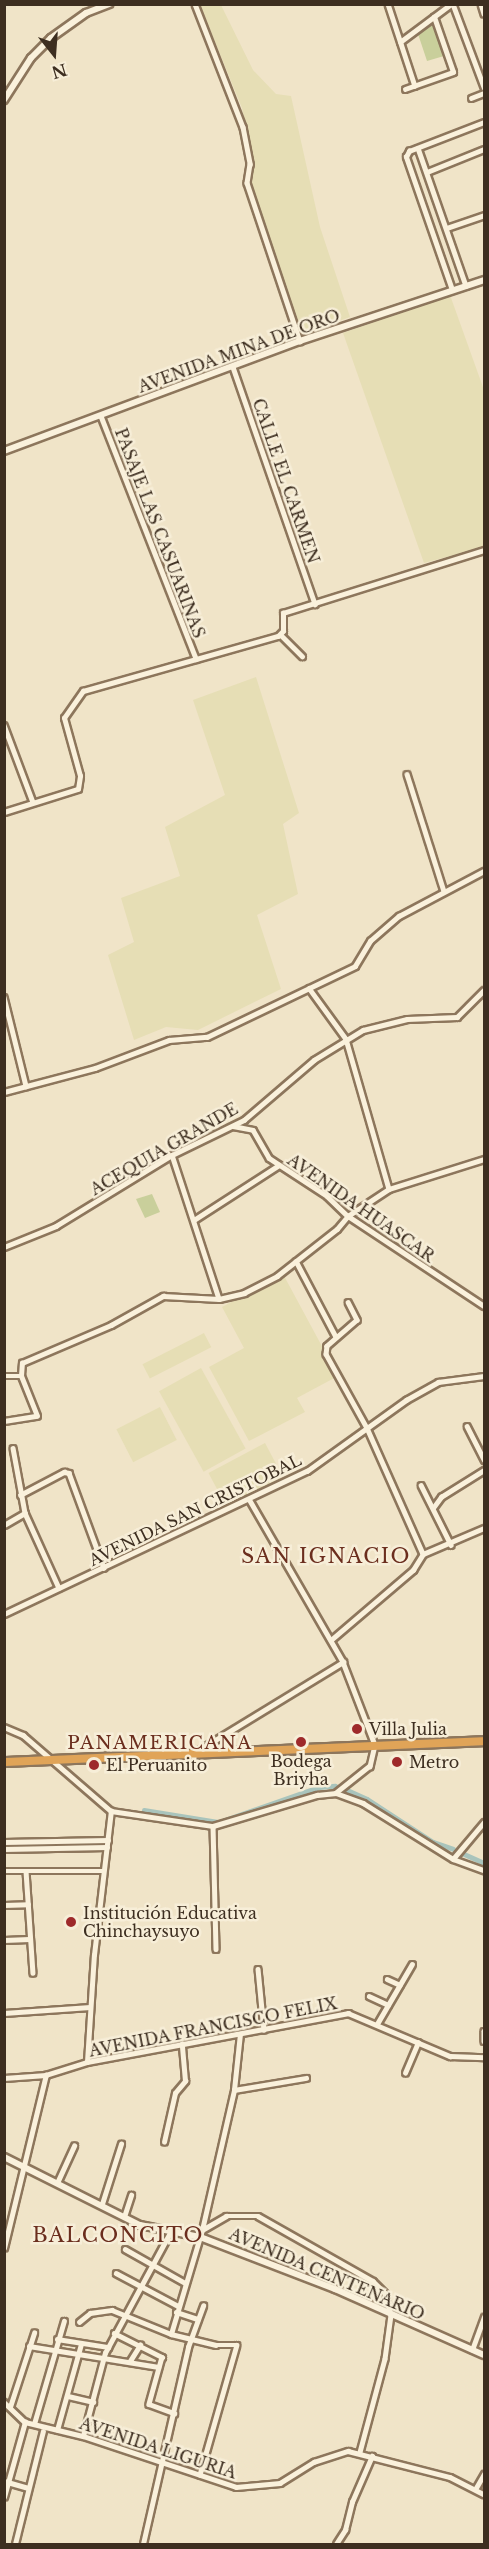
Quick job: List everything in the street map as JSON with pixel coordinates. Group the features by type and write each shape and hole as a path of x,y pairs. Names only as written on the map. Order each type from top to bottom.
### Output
{"highway":[{"path":"4,1762 483,1740"}],"street":[{"path":"4,100 31,58 51,38 86,13 109,4"},
{"path":"195,4 243,127 250,164 247,183 300,341"},
{"path":"388,4 415,86"},
{"path":"400,42 452,4 484,87"},
{"path":"481,4 484,14"},
{"path":"405,90 453,72 434,17"},
{"path":"471,98 484,93"},
{"path":"452,290 405,159 408,153 418,148 484,122"},
{"path":"418,148 466,286"},
{"path":"427,172 484,149"},
{"path":"447,228 484,215"},
{"name":"AVENIDA MINA DE ORO","path":"4,450 300,341 484,280"},
{"name":"CALLE EL CARMEN","path":"234,367 315,604"},
{"name":"PASAJE LAS CASUARINAS","path":"101,416 196,659"},
{"path":"302,656 282,634 282,614 484,550"},
{"path":"4,812 75,792 80,785 64,718 83,691 282,634"},
{"path":"4,725 33,802"},
{"path":"407,774 444,891"},
{"path":"4,1092 95,1068 169,1040 207,1037 355,966 370,941 399,916 484,871"},
{"path":"309,988 346,1039 389,1189"},
{"name":"ACEQUIA GRANDE","path":"4,1247 56,1226 172,1155 233,1126 314,1060 346,1039 374,1026 407,1019 457,1017 484,990"},
{"path":"4,997 26,1086"},
{"name":"AVENIDA HUASCAR","path":"233,1126 258,1134 269,1158 327,1196 348,1216 484,1306"},
{"path":"172,1155 219,1299"},
{"path":"4,1420 33,1419 37,1414 21,1376 20,1366 111,1325 163,1296 219,1299 244,1293 296,1261 337,1229 348,1216 389,1189 484,1159"},
{"path":"194,1220 279,1165"},
{"path":"296,1261 336,1337"},
{"path":"348,1302 357,1320 327,1346 327,1354 367,1428 423,1554"},
{"path":"4,1376 21,1376"},
{"name":"AVENIDA SAN CRISTOBAL","path":"4,1614 307,1471 367,1428 438,1382 484,1376"},
{"path":"467,1426 484,1460"},
{"path":"13,1448 25,1513 59,1588"},
{"path":"434,1508 441,1497 484,1470"},
{"path":"20,1495 64,1472 69,1473 104,1568"},
{"path":"421,1485 451,1545"},
{"path":"249,1499 343,1662 375,1745 370,1766 336,1793"},
{"path":"4,1525 25,1513"},
{"path":"331,1640 413,1570 423,1554 451,1545 484,1528"},
{"path":"193,1753 343,1662"},
{"path":"4,1727 23,1735 49,1760 111,1811 213,1826 317,1795 336,1793 363,1803 453,1859 484,1870"},
{"path":"87,2062 90,2007 111,1811"},
{"path":"453,1859 484,1823"},
{"path":"213,1826 216,1949"},
{"path":"4,1842 108,1840"},
{"path":"4,1849 107,1847"},
{"path":"4,1871 104,1871"},
{"path":"26,1871 33,1972"},
{"path":"4,1905 28,1904"},
{"path":"4,1940 30,1939"},
{"path":"377,2024 412,1964"},
{"path":"258,1970 264,2030"},
{"path":"387,1978 400,1985"},
{"path":"369,1996 388,2005"},
{"path":"4,2013 90,2007"},
{"name":"AVENIDA FRANCISCO FELIX","path":"4,2078 46,2075 87,2062 351,2013 456,2058 484,2057"},
{"path":"484,2031 484,2041"},
{"path":"171,2334 201,2233 234,2090 240,2034"},
{"path":"405,2073 418,2043"},
{"path":"164,2142 175,2092 185,2081 182,2044"},
{"path":"4,2248 26,2168 46,2075"},
{"path":"234,2090 306,2078"},
{"path":"102,2204 121,2144"},
{"path":"57,2184 74,2146"},
{"name":"AVENIDA CENTENARIO","path":"4,2157 124,2217 170,2233 201,2233 484,2355"},
{"path":"124,2217 131,2195"},
{"path":"201,2233 226,2216 258,2216 374,2281 385,2293 391,2315 385,2359 360,2452"},
{"path":"83,2436 103,2358 114,2333 170,2233"},
{"path":"125,2249 152,2268 185,2283"},
{"path":"116,2273 178,2306"},
{"path":"143,2544 160,2462 191,2337 203,2306"},
{"path":"79,2322 85,2316 102,2310 127,2313 171,2334 191,2337 216,2345 235,2343 237,2351 200,2475"},
{"path":"176,2312 198,2319"},
{"path":"472,2350 484,2317"},
{"path":"34,2424 52,2352 64,2321"},
{"path":"10,2406 34,2333"},
{"path":"114,2333 162,2357 149,2405 174,2413"},
{"path":"57,2338 108,2347"},
{"path":"57,2430 81,2344"},
{"path":"130,2361 140,2345"},
{"path":"29,2346 76,2356 130,2361 158,2367"},
{"path":"68,2396 93,2403"},
{"path":"4,2402 25,2422 4,2497"},
{"name":"AVENIDA LIGURIA","path":"25,2422 83,2436 236,2487 274,2484 314,2462 348,2451 360,2452 476,2488 484,2494"},
{"path":"15,2544 43,2432"},
{"path":"336,2544 345,2530 352,2502 372,2456"},
{"path":"476,2488 484,2474"},
{"path":"7,2482 28,2488"}],"shaded area":[{"path":"200,5 221,5 253,70 276,94 291,96 320,227 350,317 300,335 246,176 253,167 242,108"},
{"path":"450,295 484,390 484,547 424,563 343,333"},
{"path":"256,677 299,813 283,824 298,894 257,915 281,989 198,1030 166,1027 134,1040 108,955 134,942 121,898 180,876 165,827 225,795 193,700"},
{"path":"283,1274 338,1376 297,1398 305,1412 249,1441 209,1367 244,1348 222,1307"},
{"path":"204,1333 211,1347 150,1379 143,1364"},
{"path":"201,1368 246,1448 204,1472 159,1391"},
{"path":"160,1407 177,1440 133,1462 116,1429"},
{"path":"265,1443 283,1477 226,1507 208,1473"}],"green space":[{"path":"433,23 444,56 427,61 418,34"},
{"path":"152,1194 160,1212 145,1218 136,1199"}],"waterway":[{"path":"144,1810 219,1822 319,1787 335,1786"},
{"path":"345,1789 367,1799 433,1842 453,1849"},
{"path":"462,1853 484,1863"}],"place":[{"name":"Villa Julia","path":"357,1729"},
{"name":"Bodega Briyha","path":"301,1742"},
{"name":"Metro","path":"397,1762"},
{"name":"El Peruanito","path":"94,1765"},
{"name":"Institución Educativa Chinchaysuyo","path":"71,1922"}],"district":[{"name":"SAN IGNACIO","path":"326,1556"},
{"name":"PANAMERICANA","path":"160,1743"},
{"name":"BALCONCITO","path":"118,2235"}]}
